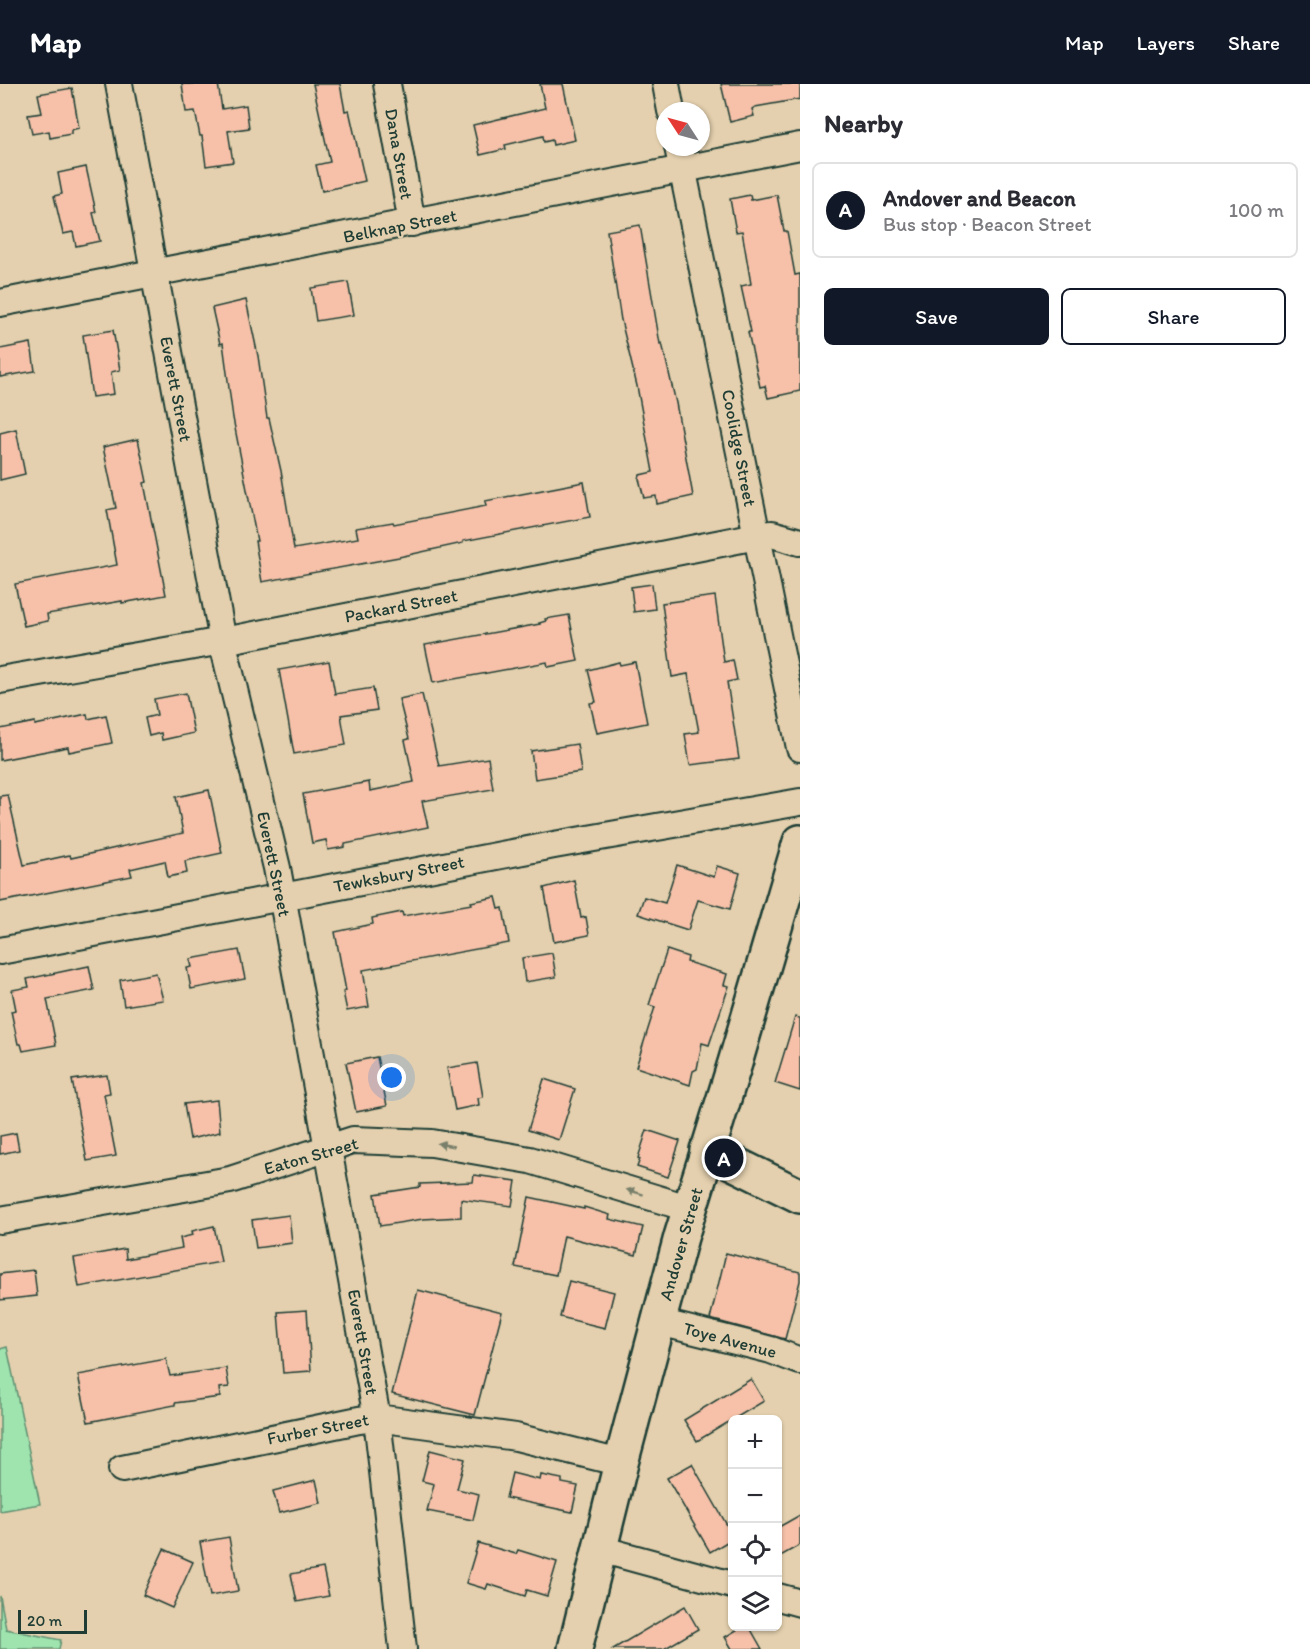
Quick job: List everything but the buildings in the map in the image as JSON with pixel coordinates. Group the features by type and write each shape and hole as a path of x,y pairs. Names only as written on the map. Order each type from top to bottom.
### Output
{"main road":[{"name":"Andover Street","path":"575,1649 621,1463 690,1209 800,842"},
{"path":"707,1150 800,1196"}],"street":[{"name":"Everett Street","path":"119,84 222,641 282,897 378,1418 403,1649"},
{"name":"Dana Street","path":"387,84 412,224"},
{"path":"666,84 669,102"},
{"name":"Belknap Street","path":"0,303 412,224 681,158 800,146"},
{"name":"Coolidge Street","path":"681,158 800,748"},
{"name":"Packard Street","path":"0,680 222,641 757,536 772,534 800,542"},
{"name":"Tewksbury Street","path":"0,951 554,845 800,802"},
{"name":"Eaton Street","path":"0,1220 230,1180 353,1140 432,1143 530,1160 690,1209"},
{"name":"Toye Avenue","path":"659,1322 771,1350 800,1361"},
{"name":"Furber Street","path":"122,1469 378,1418 516,1437 621,1463"},
{"path":"600,1549 728,1584"},
{"path":"782,1598 800,1603"}],"green space":[{"path":"7,1347 40,1504 0,1511 0,1349"},
{"path":"0,1596 6,1629 61,1640 59,1649 0,1649"}],"place":[{"name":"Andover and Beacon","path":"724,1158"}]}
